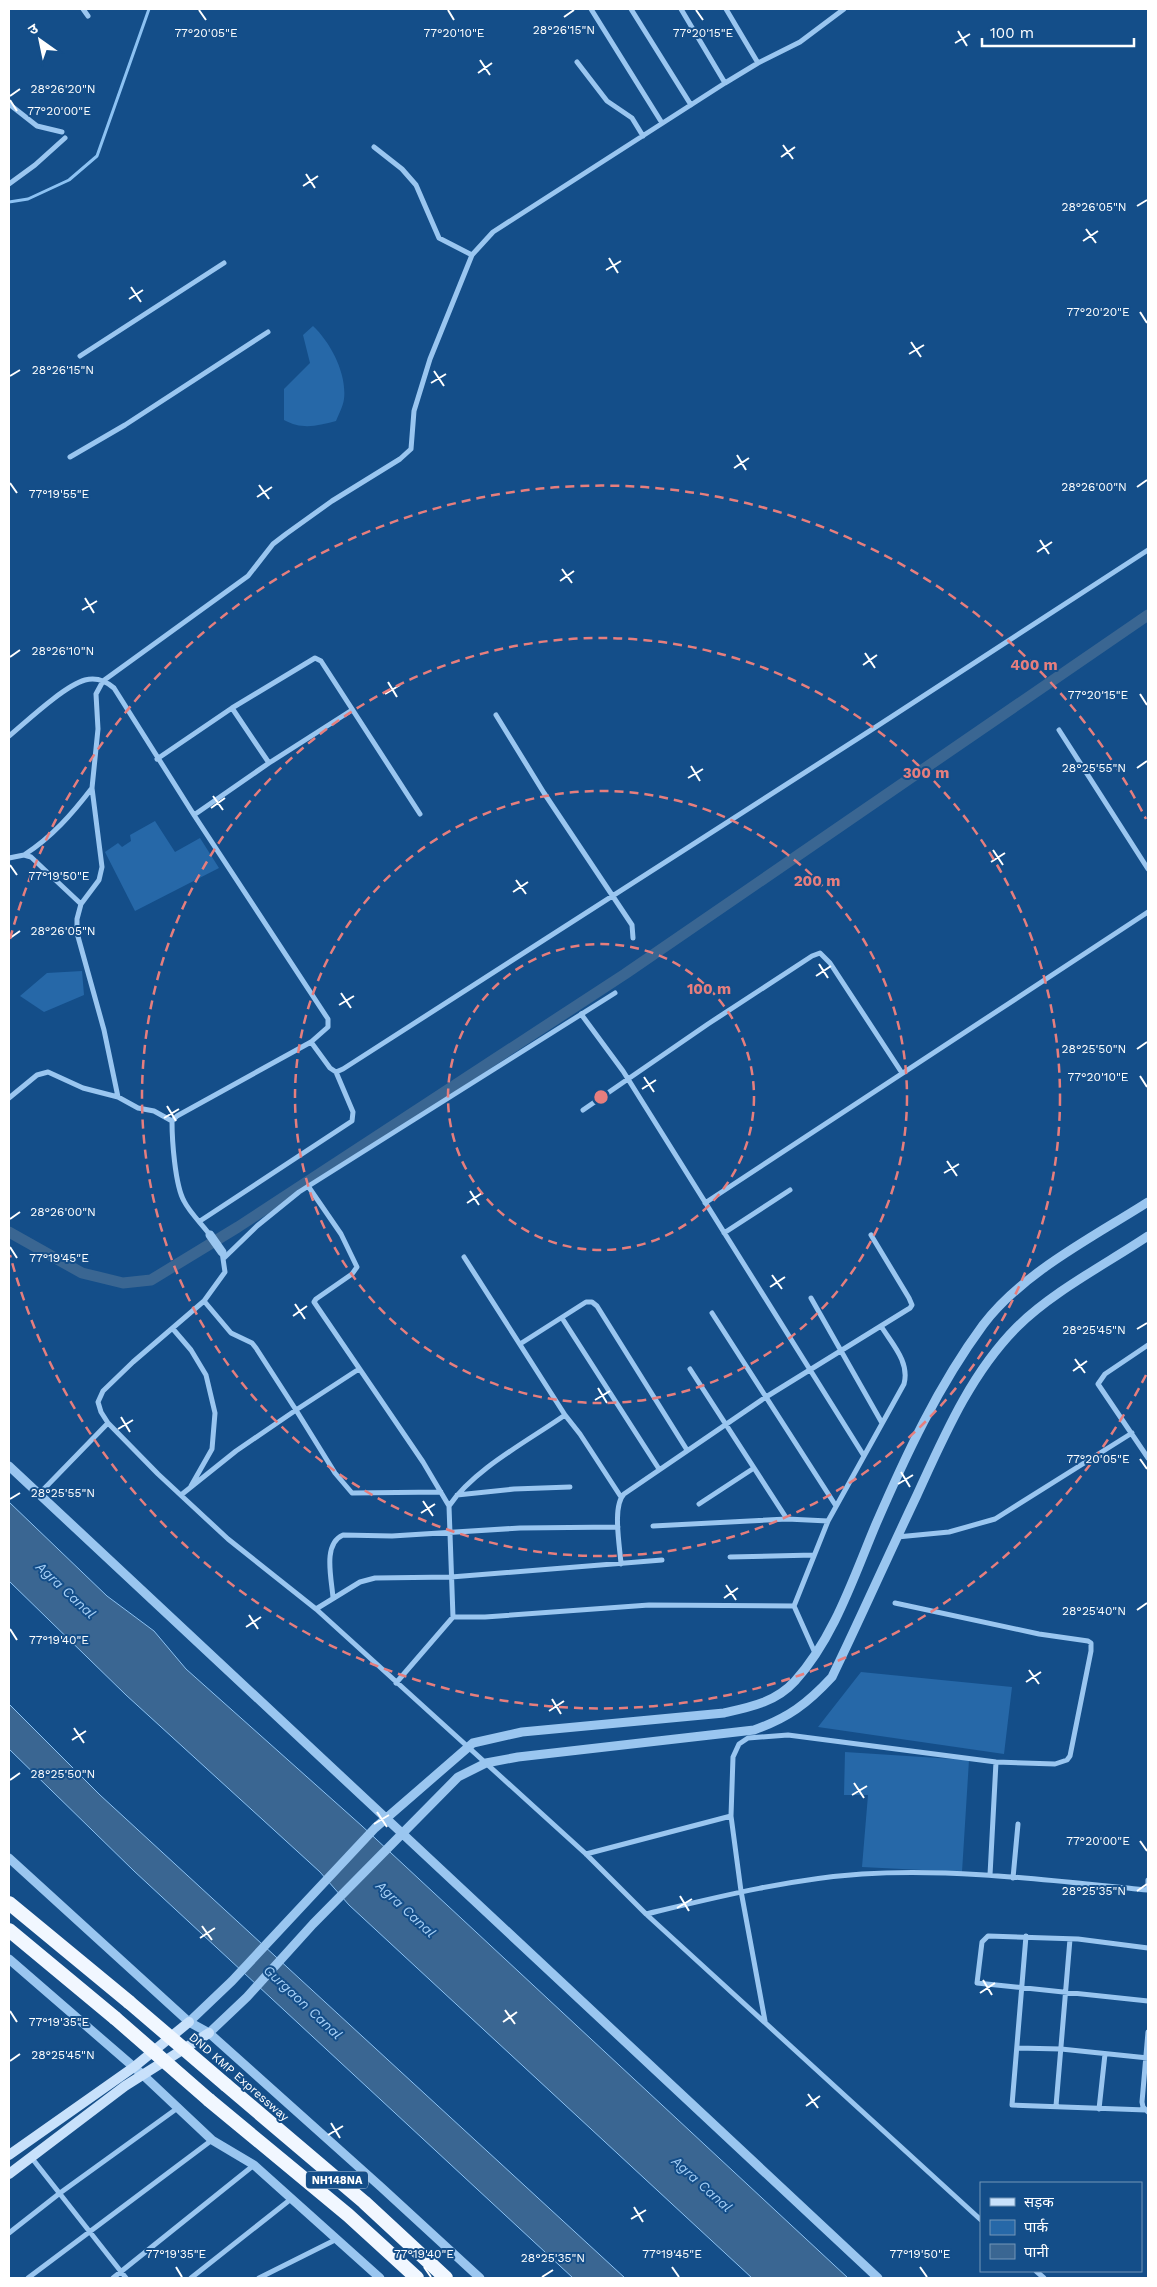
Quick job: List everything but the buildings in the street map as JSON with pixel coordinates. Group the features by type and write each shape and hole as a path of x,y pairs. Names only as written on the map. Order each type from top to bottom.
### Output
{"highway":[{"name":"DND KMP Expressway","path":"9,1902 130,2002 364,2202 446,2278"},
{"name":"NH148NA","path":"9,1930 348,2216 417,2278"}],"main road":[{"path":"9,2155 134,2067 188,2022"},
{"path":"9,2174 143,2075 209,2033"}],"street":[{"path":"83,9 88,16"},
{"path":"591,9 662,123"},
{"path":"631,9 691,104"},
{"path":"681,9 725,83"},
{"path":"726,9 758,63"},
{"path":"118,1097 101,1016 77,933 76,919 81,904 99,880 102,867 92,788 98,729 96,694 103,681 248,576 273,544 286,534 400,459 411,449 414,411 430,359 472,255 493,232 516,215 691,104 758,63 800,42 844,9"},
{"path":"577,62 604,98 629,115 643,136"},
{"path":"9,104 37,126 62,132"},
{"path":"9,184 35,165 65,138"},
{"path":"374,147 402,169 416,185 439,238 472,255"},
{"path":"80,356 224,263"},
{"path":"70,457 125,425 268,332"},
{"path":"336,1072 343,1070 615,897 876,725 1148,550"},
{"path":"157,759 232,708 315,658 321,661 420,814"},
{"path":"9,736 76,684 94,679 103,681 114,688 157,759 328,1019 328,1027 311,1042 177,1116 172,1121 172,1136 180,1192 184,1202 210,1234 223,1255 225,1272 204,1301 133,1362 103,1391 98,1402 101,1412 108,1423 228,1538 316,1609 586,1854 646,1914 980,2219"},
{"path":"232,708 269,763"},
{"path":"194,815 269,763 352,710"},
{"path":"496,715 544,793 615,897 632,925 633,938"},
{"path":"1059,730 1148,869"},
{"path":"9,858 24,855 36,847 68,819 92,788"},
{"path":"24,855 37,862 81,904"},
{"path":"705,1203 1148,912"},
{"path":"583,1110 708,1024 812,956 820,953 830,963 902,1073"},
{"path":"223,1255 308,1186 615,992"},
{"path":"582,1014 628,1079 864,1456"},
{"path":"200,1221 352,1122 353,1112 336,1072 330,1068 311,1042"},
{"path":"9,1098 43,1072 48,1072 84,1088 118,1097 132,1106 154,1111 172,1121"},
{"path":"308,1186 342,1234 357,1262 357,1267 352,1274 314,1302 449,1506 453,1617 396,1683"},
{"path":"724,1234 790,1190"},
{"path":"188,2022 232,1981 375,1828 466,1747 486,1738 522,1732 724,1713 753,1707 775,1698 794,1682 815,1653 844,1602 919,1429 956,1365 983,1325 1007,1297 1042,1270 1148,1202"},
{"path":"621,1497 766,1397 907,1310 912,1305 870,1235"},
{"path":"209,2033 247,1997 313,1924 458,1777 486,1763 518,1757 735,1734 754,1730 774,1723 808,1701 832,1677 932,1462 973,1382 993,1354 1018,1326 1046,1302 1148,1236"},
{"path":"464,1257 565,1415 580,1434 621,1497 618,1527 621,1564"},
{"path":"811,1298 882,1423"},
{"path":"204,1301 231,1333 252,1343 256,1348 334,1473 352,1493 441,1492"},
{"path":"520,1344 586,1302 592,1302 597,1306 687,1450"},
{"path":"712,1313 836,1506"},
{"path":"562,1318 659,1469"},
{"path":"815,1653 794,1606 828,1521 904,1384 907,1374 904,1364 881,1326"},
{"path":"173,1329 192,1350 206,1375 215,1413 212,1449 190,1488"},
{"path":"1148,1345 1105,1374 1098,1384 1148,1458"},
{"path":"181,1495 236,1451 359,1369"},
{"path":"690,1369 787,1519"},
{"path":"449,1506 474,1478 565,1415"},
{"path":"39,1494 108,1423"},
{"path":"897,1537 949,1532 995,1519 1132,1434"},
{"path":"9,1466 878,2278"},
{"path":"699,1504 754,1468"},
{"path":"457,1495 514,1489 570,1487"},
{"path":"653,1526 787,1519 828,1521"},
{"path":"333,1598 330,1559 332,1544 337,1538 343,1536 392,1536 520,1528 618,1527"},
{"path":"730,1557 814,1555"},
{"path":"316,1609 367,1579 451,1577 662,1560"},
{"path":"765,2021 741,1891 731,1816 735,1751 739,1744 748,1738 788,1735 996,1762 1055,1764 1067,1760 1091,1643 1039,1634 895,1603"},
{"path":"453,1617 485,1617 649,1605 794,1606"},
{"path":"990,1875 996,1762"},
{"path":"586,1854 731,1816"},
{"path":"1013,1878 1018,1824"},
{"path":"9,1858 188,2022 209,2033 382,2187 480,2278"},
{"path":"646,1914 741,1891 861,1874 990,1875 1148,1890 1148,1880"},
{"path":"1148,1948 1070,1939 988,1936 982,1942 977,1983 1148,2001"},
{"path":"1026,1936 1012,2106 1056,2106 1147,2111"},
{"path":"1056,2106 1070,1939"},
{"path":"9,1959 179,2107 212,2140 254,2165 380,2278"},
{"path":"1147,2111 1142,2102 1148,2032"},
{"path":"1017,2048 1061,2049 1147,2058"},
{"path":"1099,2109 1105,2054"},
{"path":"9,2233 60,2193 179,2107"},
{"path":"28,2278 212,2140"},
{"path":"31,2157 126,2278"},
{"path":"113,2278 254,2165"},
{"path":"191,2278 291,2199"},
{"path":"259,2278 337,2239"}],"green space":[{"path":"313,326 326,341 336,359 343,379 344,399 336,421 316,426 303,426 284,420 284,389 310,363 303,335"},
{"path":"155,821 175,852 200,838 219,868 135,911 105,852 118,843 122,847 131,841 130,835"},
{"path":"82,971 84,995 44,1012 20,996 47,973"},
{"path":"861,1672 1012,1687 1004,1754 818,1727"},
{"path":"845,1752 969,1760 962,1872 862,1867 868,1795 844,1795"}],"water":[{"name":"Agra Canal","path":"9,1502 107,1596 154,1631 186,1669 362,1826 848,2278 752,2278 349,1905 320,1872 126,1695 9,1581"},
{"name":"Gurgaon Canal","path":"9,1704 100,1795 625,2278 573,2278 134,1871 9,1749"}],"waterway":[{"path":"9,202 28,199 69,180 97,156 149,9"},
{"path":"9,1232 82,1273 123,1283 151,1280 238,1227 625,974 1148,615"}]}
